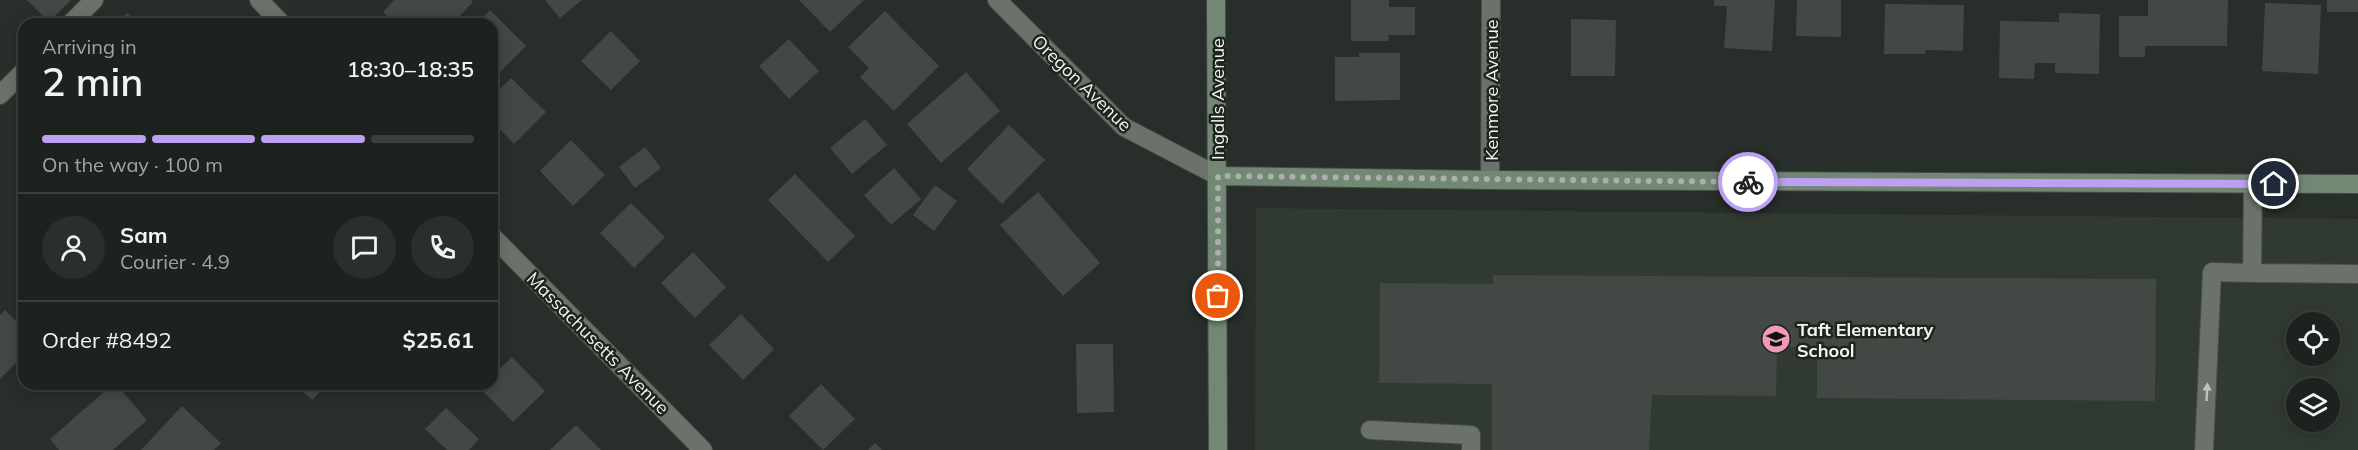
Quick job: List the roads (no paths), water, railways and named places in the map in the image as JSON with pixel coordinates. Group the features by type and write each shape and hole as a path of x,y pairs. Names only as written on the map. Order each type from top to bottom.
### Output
{"street":[{"path":"76,18 94,0"},
{"path":"259,0 276,18"},
{"name":"Oregon Avenue","path":"997,0 1124,127 1218,176 1490,180 2358,184"},
{"name":"Ingalls Avenue","path":"1216,0 1218,450"},
{"name":"Kenmore Avenue","path":"1490,180 1491,0"},
{"path":"0,95 18,77"},
{"path":"2252,273 2253,184"},
{"name":"Massachusetts Avenue","path":"498,242 703,450"},
{"path":"2204,450 2212,272 2358,274"},
{"path":"1370,430 1471,435 1471,450"}],"place":[{"name":"Taft Elementary School","path":"1776,339"}]}
